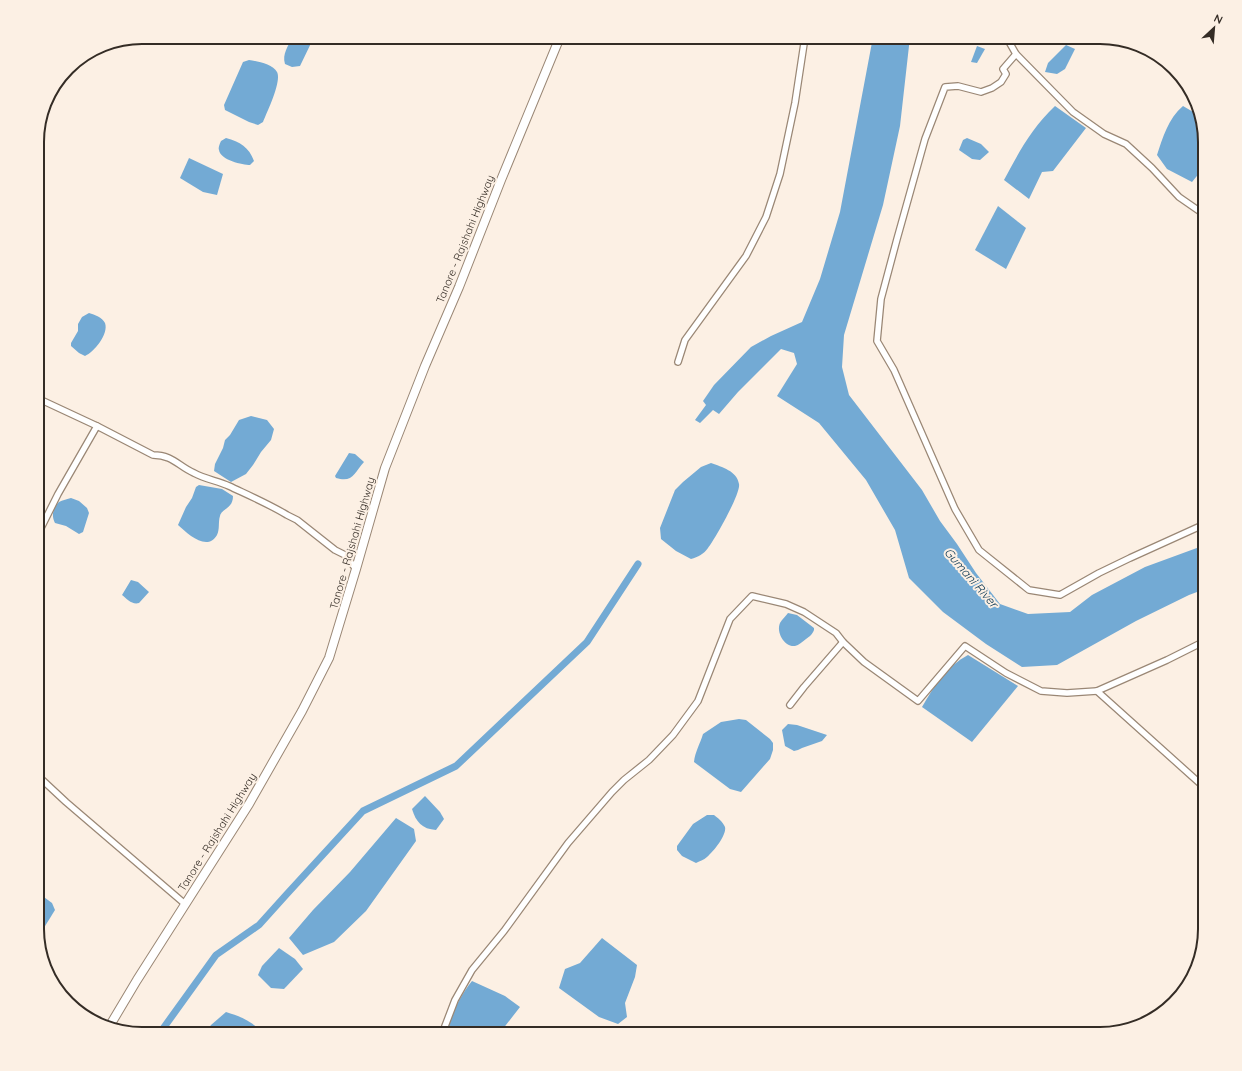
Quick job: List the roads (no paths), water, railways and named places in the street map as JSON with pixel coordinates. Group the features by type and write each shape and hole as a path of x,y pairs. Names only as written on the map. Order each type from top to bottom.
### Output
{"main road":[{"name":"Tanore - Rajshahi Highway","path":"112,1022 249,804 302,711 329,658 385,468 425,366 459,287 557,44"}],"street":[{"path":"678,362 685,340 746,256 766,217 780,174 785,152 795,103 804,44"},
{"path":"1011,44 1016,54 1073,112 1104,134 1126,144 1152,168 1179,197 1198,210"},
{"path":"1016,54 1003,69 1006,74 1002,82 992,88 981,92 958,86 944,87 925,139 881,299 877,341 894,370 955,509 979,550 1029,590 1060,595 1124,561 1198,527"},
{"path":"44,401 97,426 153,455 163,455 204,478 228,485 297,520 335,550 345,555 356,569"},
{"path":"44,522 58,494 97,426"},
{"path":"445,1027 455,1000 472,970 504,931 568,843 612,792 624,780 649,760 673,735 698,701 730,619 752,596 786,604 804,612 836,633 843,642 864,662 918,701 965,646 1006,673 1041,691 1074,693 1097,691 1198,644"},
{"path":"790,705 843,642"},
{"path":"1097,691 1198,782"},
{"path":"44,781 185,904"}],"water":[{"path":"289,44 311,44 300,66 292,67 285,64 284,57"},
{"name":"Gumani River","path":"872,44 909,44 900,126 883,205 844,335 842,367 849,395 922,490 940,521 976,573 1000,604 1028,614 1070,612 1092,595 1145,567 1198,548 1198,592 1136,621 1057,665 1022,667 986,644 943,612 909,578 895,530 866,480 819,423 777,396 797,364 794,353 781,349 738,392 719,414 713,410 700,423 695,420 706,405 703,401 714,385 751,347 802,322 820,279 840,212"},
{"path":"1066,45 1075,49 1065,69 1057,74 1045,72 1048,63"},
{"path":"977,46 985,49 977,63 971,62"},
{"path":"249,60 264,63 272,67 277,72 278,76 276,89 271,104 263,122 258,125 225,110 224,105 243,62"},
{"path":"1055,106 1086,128 1053,171 1042,172 1029,199 1004,180 1020,150 1032,132"},
{"path":"1183,106 1193,112 1195,117 1198,142 1198,175 1192,182 1167,169 1157,155 1170,122"},
{"path":"226,138 236,141 247,149 254,161 250,165 247,165 237,163 223,157 220,154 219,147 221,141"},
{"path":"967,138 981,144 989,152 980,160 972,159 959,150 963,140"},
{"path":"189,158 223,174 217,195 203,192 180,178"},
{"path":"998,206 1026,228 1006,269 975,250"},
{"path":"89,313 102,319 106,327 100,342 89,354 85,356 71,346 71,343 78,331 78,324 82,317"},
{"path":"251,416 267,420 274,429 271,440 246,474 231,482 214,471 215,464 223,448 225,440 230,435 239,420"},
{"path":"349,453 355,454 364,462 350,478 336,478 335,476"},
{"path":"711,463 732,473 738,480 739,489 727,516 711,543 703,554 691,559 676,551 661,539 660,528 675,490 701,467"},
{"path":"199,485 222,489 233,496 233,500 229,506 221,513 217,535 213,540 208,542 203,542 192,537 178,525 196,487"},
{"path":"71,498 79,501 87,508 89,513 83,532 79,534 66,526 55,523 53,517 55,506 60,501"},
{"path":"131,580 138,582 149,592 139,603 132,602 122,595"},
{"path":"788,613 797,615 814,628 811,635 795,646 791,646 784,642 779,631 780,623"},
{"path":"968,655 1018,686 972,742 922,707 947,671"},
{"path":"739,719 746,720 773,743 773,750 770,759 741,792 730,789 694,762 696,751 703,734 721,722"},
{"path":"788,724 797,725 827,735 822,741 794,751 785,746 782,730"},
{"path":"425,796 440,812 444,819 436,830 427,828 420,824 415,818 412,809"},
{"path":"707,815 714,815 717,817 724,825 725,830 722,839 713,851 706,858 696,863 682,856 677,850 677,846 693,824"},
{"path":"396,818 414,829 416,841 366,911 334,942 303,955 289,938 313,910 350,872"},
{"path":"44,897 52,903 55,910 44,928"},
{"path":"602,938 637,965 635,977 625,1003 627,1017 618,1024 599,1017 559,988 565,969 580,963"},
{"path":"279,948 295,959 303,969 284,989 271,988 258,975 262,966"},
{"path":"472,981 505,996 520,1007 504,1027 447,1027 467,987"},
{"path":"226,1012 244,1019 256,1027 209,1027"}],"waterway":[{"path":"164,1027 216,955 259,925 363,811 456,766 587,642 638,564"}]}
